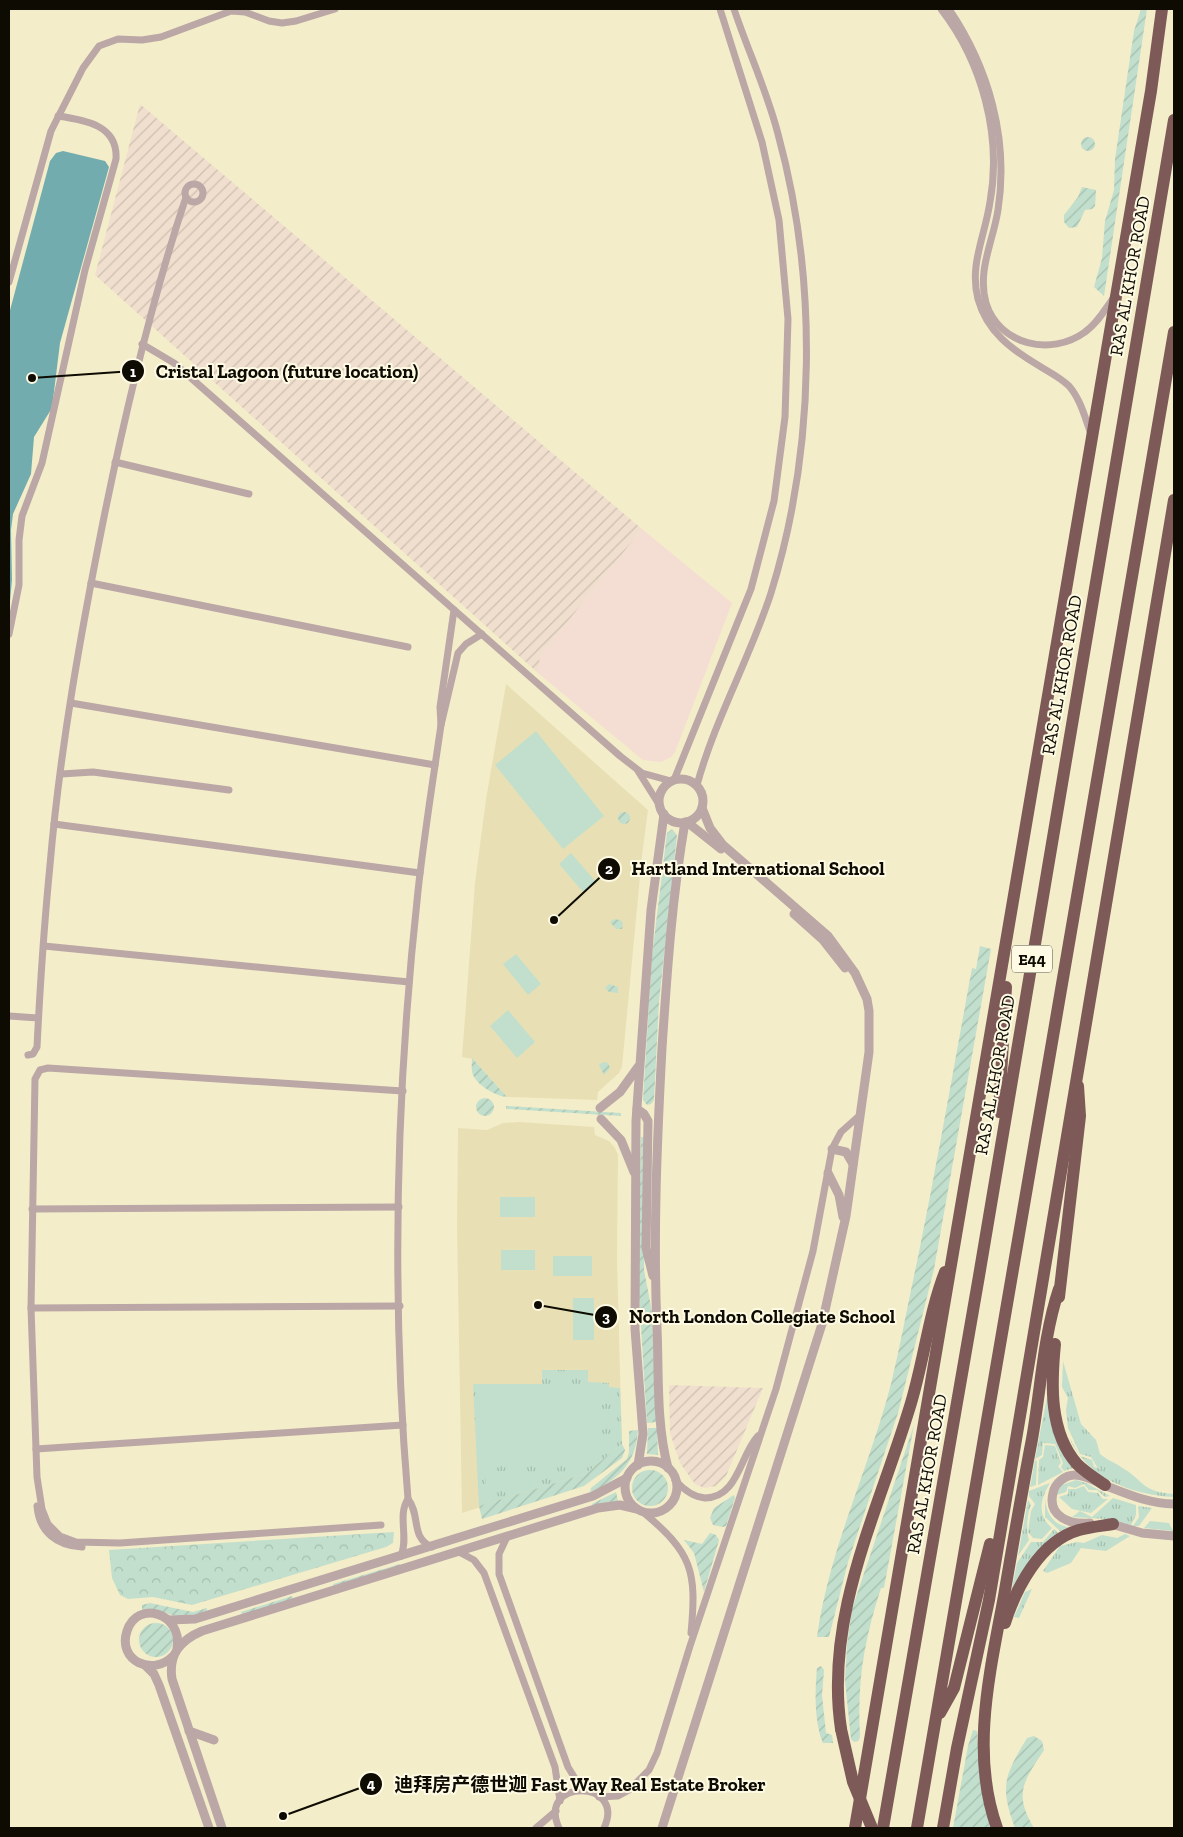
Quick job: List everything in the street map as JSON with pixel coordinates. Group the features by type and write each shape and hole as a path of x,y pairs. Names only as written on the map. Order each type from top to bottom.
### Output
{"highway":[{"path":"855,1828 956,1249 1009,922 1149,101 1162,9"},
{"name":"RAS AL KHOR ROAD","path":"883,1828 1174,120"},
{"name":"E44","path":"917,1828 1174,332"},
{"path":"943,1828 959,1740 987,1609 1174,500"},
{"path":"996,1171 1009,922"},
{"path":"1076,1078 1080,1095 1080,1116 1059,1289 1053,1372 1056,1420 1072,1458 1105,1485"},
{"path":"872,1828 853,1782 841,1729 837,1676 846,1604 916,1386 943,1279 956,1249"},
{"path":"997,1828 984,1769 983,1746 988,1696 1039,1400 1050,1324 1059,1289"},
{"path":"937,1717 946,1706 954,1688 980,1589 1004,1474 1016,1439"},
{"path":"988,1696 1008,1614 1033,1566 1047,1549 1070,1533 1113,1524"}],"street":[{"path":"9,282 46,149 58,116 86,62 100,46 110,41 161,37 216,15 231,12 245,12 269,21 282,23 296,21 335,9"},
{"path":"170,1620 195,1619 593,1496 627,1478 638,1465 643,1434 636,1335 636,1121 651,910 662,810 661,791 672,780 752,589 774,501 785,417 788,318 779,220 760,135 720,9"},
{"path":"697,785 706,754 770,594 779,562 798,464 805,384 806,330 804,284 794,206 773,116 734,9"},
{"path":"941,9 960,37 974,66 985,98 991,131 993,159 992,194 974,273 981,308 996,333 1010,348 1056,376 1070,387 1079,402 1092,437"},
{"path":"950,9 978,59 990,95 998,131 1000,197 983,273 984,292 992,316 1004,332 1017,339 1034,344 1058,344 1079,337 1090,328 1117,293"},
{"path":"9,634 19,585 19,540 22,516 30,490 42,463 87,261 116,159 114,143 105,129 89,122 58,116"},
{"path":"28,1054 33,1054 36,1050 54,824 71,703 91,583 115,462 142,344 186,197"},
{"path":"142,344 174,363 636,769 662,810 676,822 686,822 695,818 702,808"},
{"path":"115,462 249,494"},
{"path":"91,583 408,647"},
{"path":"401,1556 404,1539 404,1509 408,1499 400,1306 399,1207 409,982 420,873 440,725 440,706 454,610"},
{"path":"440,725 446,712 456,658 466,644 482,634"},
{"path":"71,703 435,765"},
{"path":"636,769 656,778 686,779 697,785 703,796 702,808 710,828 723,845 834,942 858,980 866,999 869,1043 844,1225 822,1324 662,1828"},
{"path":"61,774 93,772 229,790"},
{"path":"686,822 823,940 851,977 868,1015"},
{"path":"686,822 675,895 658,1122 655,1280 662,1435 668,1468 675,1480 686,1492 701,1498 716,1496 723,1493 734,1480 750,1445 760,1434"},
{"path":"54,824 420,873"},
{"path":"44,946 409,982"},
{"path":"9,1016 38,1018"},
{"path":"600,1108 626,1086 640,1065"},
{"path":"381,1525 120,1542 76,1542 53,1531 44,1517 36,1449 31,1308 35,1079 36,1073 44,1068 403,1091"},
{"path":"637,1109 659,1111"},
{"path":"637,1109 644,1114 648,1121 647,1255 655,1280"},
{"path":"599,1797 612,1797 624,1794 637,1785 649,1770 657,1754 690,1646 776,1390 813,1252 832,1150 841,1132 859,1116"},
{"path":"601,1119 621,1140 636,1176"},
{"path":"636,1121 658,1122"},
{"path":"832,1150 846,1152 853,1164"},
{"path":"828,1173 839,1195 844,1225"},
{"path":"32,1208 399,1207"},
{"path":"31,1308 400,1306"},
{"path":"36,1449 404,1425"},
{"path":"638,1465 653,1461 668,1468"},
{"path":"1174,1504 1148,1501 1079,1475 1066,1477 1053,1491 1053,1505 1057,1514 1072,1523 1113,1524 1148,1534 1174,1536"},
{"path":"627,1478 626,1495 640,1510 675,1540 690,1569 694,1602 690,1646"},
{"path":"146,1666 161,1665 189,1638 202,1631 606,1506 620,1505 657,1512 669,1505 675,1494 675,1480"},
{"path":"408,1499 414,1510 418,1535 424,1543 432,1547"},
{"path":"507,1537 499,1554 499,1574 568,1767 576,1780 587,1790 599,1797 607,1811 604,1828"},
{"path":"459,1552 474,1560 484,1573 555,1767 560,1801"},
{"path":"209,1828 154,1674 131,1656 127,1649 127,1631 135,1619 145,1614 163,1615 170,1620 178,1633 172,1678 222,1828"},
{"path":"189,1731 214,1740"},
{"path":"536,1828 556,1811 560,1801 569,1793 587,1790"},
{"path":"556,1811 560,1828"}],"shaded area":[{"path":"140,104 642,529 540,656 538,673 95,275"},
{"path":"642,529 732,603 675,752 671,757 661,762 643,760 538,673 540,656"},
{"path":"506,684 648,810 622,1067 619,1073 598,1092 597,1100 507,1097 473,1059 462,1057 475,883 486,799"},
{"path":"520,1122 594,1127 595,1135 609,1141 618,1155 617,1260 622,1444 585,1474 462,1513 457,1228 458,1128 487,1130 503,1123"},
{"path":"669,1385 763,1388 726,1476 716,1486 704,1488 695,1484 680,1463 670,1433"}],"green space":[{"path":"1141,9 1147,9 1104,296 1094,287 1102,258 1105,221 1114,190 1115,159 1134,31"},
{"path":"1085,137 1091,137 1095,144 1091,151 1085,151 1081,147 1081,141"},
{"path":"1082,187 1096,190 1095,206 1092,209 1085,210 1077,227 1069,228 1064,222 1064,215 1078,197"},
{"path":"536,731 604,816 563,849 495,765"},
{"path":"624,812 630,818 624,824 618,818"},
{"path":"672,829 677,835 659,1002 654,1100 651,1104 647,1105 643,1100 652,956 667,833"},
{"path":"571,853 596,882 584,893 559,864"},
{"path":"614,919 620,920 623,923 622,929 616,929 610,922"},
{"path":"980,946 991,949 934,1269 898,1413 848,1562 829,1637 817,1637 823,1604 840,1541 891,1384 924,1225 972,968 976,969"},
{"path":"516,954 541,984 528,995 503,964"},
{"path":"609,984 618,987 618,993 609,992 605,988"},
{"path":"508,1010 535,1042 517,1058 490,1026"},
{"path":"472,1058 507,1097 483,1087 475,1079 472,1073"},
{"path":"603,1062 608,1063 610,1068 604,1075 599,1065"},
{"path":"485,1098 491,1101 494,1107 491,1113 485,1116 479,1113 476,1107 479,1101"},
{"path":"506,1106 621,1113 621,1116 506,1109"},
{"path":"641,1137 645,1137 644,1270 652,1312 656,1422 647,1423 638,1279"},
{"path":"500,1197 535,1197 535,1217 500,1217"},
{"path":"501,1250 535,1250 535,1270 501,1270"},
{"path":"553,1256 592,1256 592,1276 553,1276"},
{"path":"573,1298 594,1298 594,1340 573,1340"},
{"path":"1063,1361 1081,1424 1096,1440 1100,1454 1129,1472 1149,1488 1163,1493 1174,1494 1174,1497 1142,1493 1112,1482 1087,1463 1081,1456 1092,1460 1094,1467 1102,1469 1097,1467 1091,1457 1080,1454 1068,1428 1066,1410 1068,1398 1062,1387"},
{"path":"542,1370 588,1370 588,1382 609,1383 609,1387 620,1388 622,1444 585,1474 479,1506 473,1384 542,1384"},
{"path":"480,1388 597,1388 597,1461 480,1462"},
{"path":"1047,1397 1073,1468 1064,1471 1061,1467 1063,1463 1055,1444 1043,1443 1042,1455 1035,1459"},
{"path":"914,1425 884,1588 881,1588 866,1644 861,1679 860,1737 858,1741 854,1742 851,1739 845,1681 852,1609"},
{"path":"648,1428 657,1428 658,1455 647,1454"},
{"path":"638,1430 634,1452 624,1469 609,1482 590,1493 591,1488 627,1459 629,1431"},
{"path":"622,1444 625,1450 622,1458 584,1486 482,1519 479,1506 585,1474"},
{"path":"1045,1445 1055,1446 1061,1463 1058,1466 1063,1472 1038,1485 1039,1460 1043,1457"},
{"path":"1035,1460 1037,1461 1036,1485 1030,1487"},
{"path":"650,1470 663,1475 668,1488 663,1501 650,1506 637,1501 632,1488 637,1475"},
{"path":"486,1471 524,1471 524,1489 486,1489"},
{"path":"1076,1480 1086,1483 1110,1496 1105,1497 1097,1490 1089,1490 1084,1484 1075,1488 1068,1486 1066,1492 1056,1495 1062,1485"},
{"path":"1050,1483 1042,1500 1042,1512 1047,1523 1052,1528 1042,1539 1033,1538 1028,1532 1031,1511 1035,1504 1029,1496 1029,1491"},
{"path":"1084,1486 1088,1492 1098,1493 1103,1499 1108,1499 1091,1513 1072,1509 1059,1497 1068,1494 1068,1489"},
{"path":"616,1492 618,1501 592,1507 592,1504"},
{"path":"1045,1494 1046,1505 1050,1515 1057,1523 1068,1527 1061,1532 1045,1517"},
{"path":"734,1495 735,1498 726,1526 713,1525 710,1518 714,1508"},
{"path":"1113,1498 1136,1505 1136,1515 1131,1525 1106,1519 1072,1517 1080,1511 1092,1517"},
{"path":"1028,1500 1031,1505 1027,1522 1029,1540 1018,1556"},
{"path":"1138,1506 1152,1508 1139,1526 1133,1526 1139,1517"},
{"path":"1150,1521 1169,1523 1173,1531 1144,1528"},
{"path":"1054,1529 1058,1533 1050,1541 1010,1598 1017,1563 1031,1542 1043,1542"},
{"path":"394,1532 393,1543 386,1547 192,1605 153,1597 128,1599 120,1595 112,1578 109,1550"},
{"path":"710,1533 716,1535 719,1540 704,1592 694,1553 684,1540 702,1544"},
{"path":"1125,1534 1130,1536 1106,1551 1081,1548 1071,1563 1047,1573 1043,1571 1060,1546 1077,1542 1084,1543 1102,1535 1117,1538"},
{"path":"400,1564 401,1566 334,1586 333,1584"},
{"path":"1032,1589 1019,1618 1014,1617 1025,1592"},
{"path":"292,1596 293,1599 242,1615 241,1612"},
{"path":"150,1603 193,1612 207,1608 207,1611 184,1617 155,1610 142,1610 142,1605"},
{"path":"156,1623 168,1628 173,1640 168,1652 156,1657 144,1652 139,1640 144,1628"},
{"path":"821,1666 824,1670 822,1695 826,1733 832,1735 833,1743 823,1743 818,1726 816,1686 817,1668"},
{"path":"973,1730 977,1731 980,1779 993,1828 953,1828 968,1746"},
{"path":"1034,1736 1042,1741 1044,1750 1031,1770 1023,1796 1024,1805 1034,1828 1015,1828 1007,1801 1006,1790 1009,1771 1027,1738"}],"water":[{"path":"63,151 105,161 109,167 60,343 52,408 34,437 31,474 13,514 11,530 12,580 9,612 9,314 50,161 56,153"}],"place":[{"name":"Cristal Lagoon (future location)","path":"32,378"},
{"name":"Hartland International School","path":"554,920"},
{"name":"North London Collegiate School","path":"538,1305"},
{"name":"迪拜房产德世迦 Fast Way Real Estate Broker","path":"283,1816"}]}
